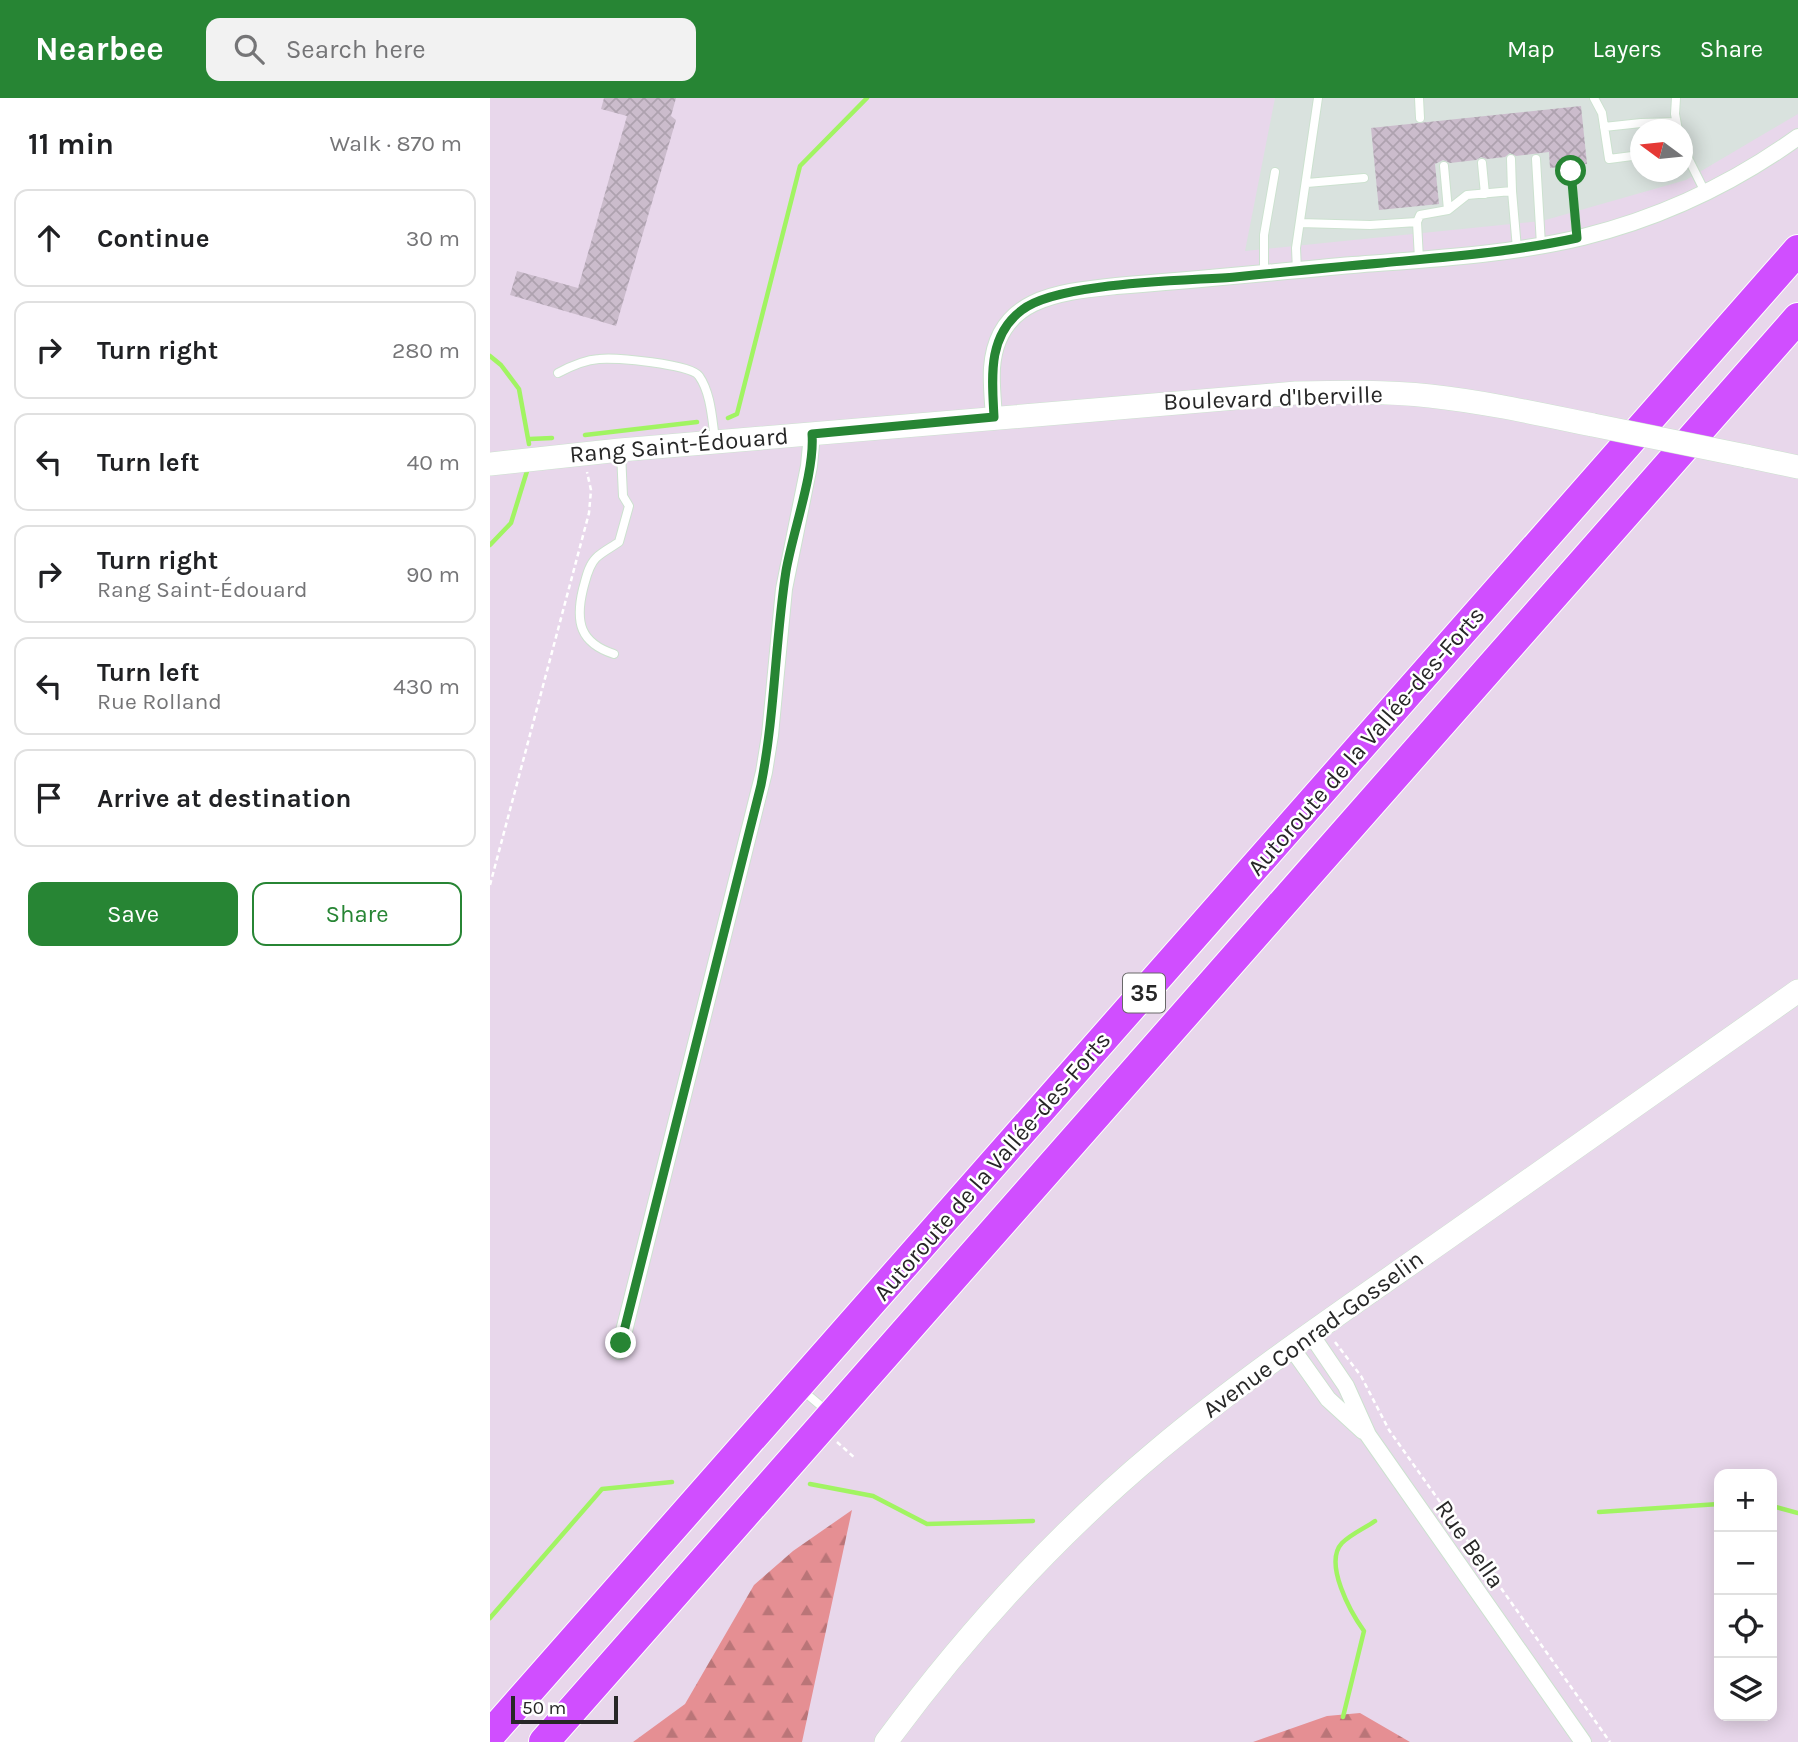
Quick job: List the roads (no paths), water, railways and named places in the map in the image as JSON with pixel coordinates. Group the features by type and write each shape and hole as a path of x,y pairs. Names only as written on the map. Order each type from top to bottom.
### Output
{"highway":[{"name":"Autoroute de la Vallée-des-Forts","path":"490,1735 1798,250"},
{"name":"Autoroute de la Vallée-des-Forts","path":"544,1742 1798,318"}],"street":[{"path":"994,417 992,374 995,349 1008,324 1023,308 1033,302 1069,291 1419,260 1517,249 1577,238 1646,218 1705,192 1798,137"},
{"name":"Boulevard d'Iberville","path":"994,417 1267,394 1337,392 1430,396 1497,405 1798,467"},
{"name":"Rang Saint-Édouard","path":"490,464 994,417"},
{"path":"619,1351 761,785 770,735 784,589 809,466 812,434"},
{"name":"Avenue Conrad-Gosselin","path":"886,1742 974,1632 1071,1529 1156,1452 1301,1340 1798,990"},
{"name":"Rue Bella","path":"1301,1340 1328,1399 1368,1436"},
{"name":"Rue Bella","path":"1301,1340 1346,1386 1368,1436 1583,1742"}],"lane":[{"path":"1297,271 1296,248 1318,98"},
{"path":"1419,98 1420,118"},
{"path":"1594,98 1602,113 1609,159 1630,156"},
{"path":"1676,98 1677,119"},
{"path":"1604,127 1630,127"},
{"path":"1511,159 1517,249"},
{"path":"1536,159 1542,245"},
{"path":"1482,163 1485,194"},
{"path":"1444,166 1448,210"},
{"path":"1693,168 1705,192"},
{"path":"1571,171 1577,238"},
{"path":"1264,274 1264,235 1275,172"},
{"path":"1307,183 1364,178"},
{"path":"1419,260 1417,222 1423,213 1448,210 1467,195 1512,191"},
{"path":"1300,223 1370,225 1417,222"},
{"path":"558,373 573,365 599,358 670,365 694,371 699,376 709,401 716,442"},
{"path":"614,654 592,644 583,632 578,613 591,565 596,558 619,542 629,506 623,496 620,450"},
{"path":"797,1386 827,1422"}],"waterway":[{"path":"728,418 737,414 800,166 867,98"},
{"path":"490,356 501,365 519,389 529,444"},
{"path":"585,435 697,422"},
{"path":"530,439 552,438"},
{"path":"490,545 511,523 527,471"},
{"path":"490,1618 602,1489 672,1482"},
{"path":"810,1484 873,1496 927,1524 1033,1521"},
{"path":"1599,1512 1714,1504"},
{"path":"1777,1507 1798,1513"},
{"path":"1343,1717 1364,1631 1341,1588 1337,1575 1337,1552 1342,1543 1375,1521"}]}
